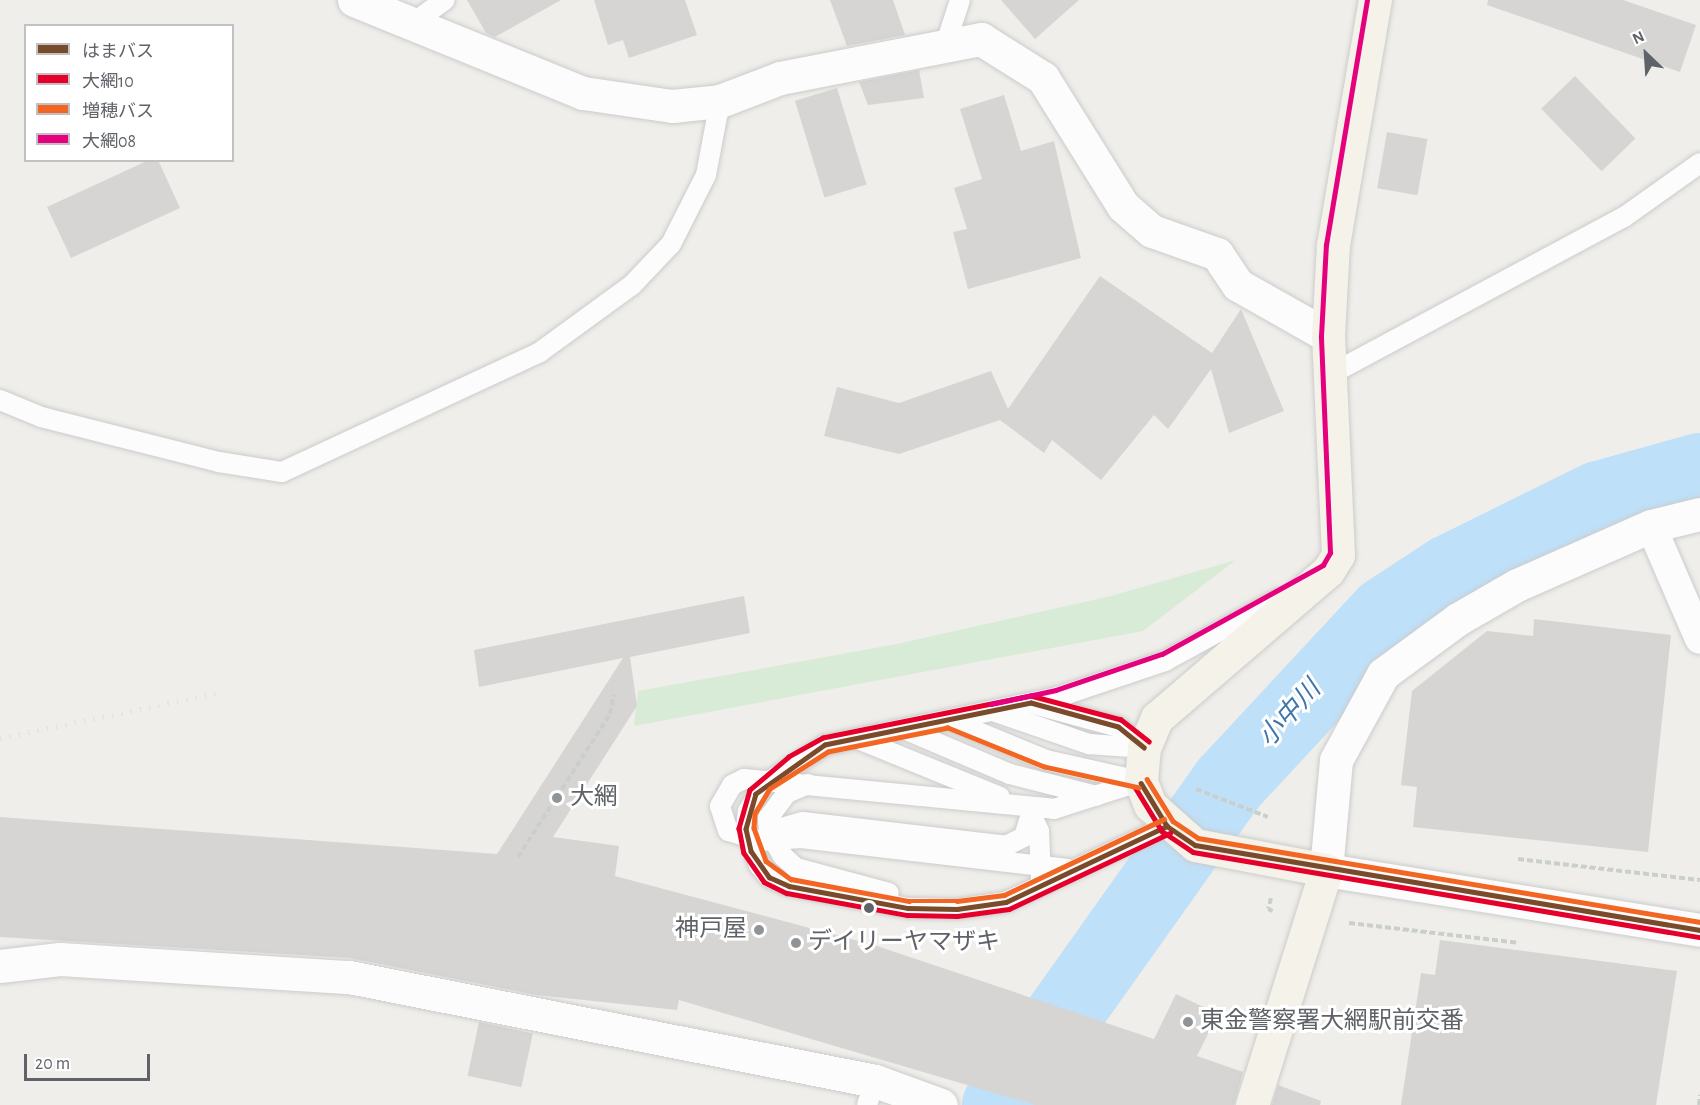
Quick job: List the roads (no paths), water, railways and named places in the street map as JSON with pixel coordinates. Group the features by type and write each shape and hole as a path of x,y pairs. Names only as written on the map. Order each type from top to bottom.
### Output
{"main road":[{"path":"1252,1105 1326,870 1195,845 1167,826 1141,781 1144,748 1157,718 1328,570 1338,555 1340,529 1328,336 1334,245 1370,1"}],"street":[{"path":"354,0 413,22 583,93 672,105 720,101 780,78 981,39 1043,78 1123,206 1152,231 1217,254 1238,285 1328,336"},
{"path":"1700,514 1651,526 1518,585 1458,619 1383,674 1336,760 1326,870 1700,930"},
{"path":"1651,526 1700,639"},
{"path":"0,966 60,959 349,977 871,1093 942,1105"}],"lane":[{"path":"413,22 445,0"},
{"path":"945,46 960,0"},
{"path":"0,400 75,425 219,462 282,472 540,352 632,285 671,244 706,175 720,101"},
{"path":"1331,374 1624,217 1700,164"},
{"path":"1026,810 1036,866 1006,902 957,909 908,908 789,886 769,877 748,837 748,812 771,780 825,745 1031,703 1165,661 1328,570"},
{"path":"1031,703 1118,727 1144,748"},
{"path":"993,711 1089,744 1144,748"},
{"path":"949,720 1046,759 1141,781"},
{"path":"904,729 1010,774 1099,797"},
{"path":"858,739 1026,810"},
{"path":"1141,781 1099,797 1054,809 1026,810 808,784 744,779 722,796 721,819 728,831 748,837 801,838 1068,869 1167,826"},
{"path":"808,784 774,805 771,836 795,868 957,909"},
{"path":"771,836 803,822 1006,846 1030,828 1026,810"}],"waterway":[{"name":"小中川","path":"1000,1105 1229,783 1385,615 1449,573 1599,499 1700,471"}],"railway":[{"path":"0,738 223,692"}],"place":[{"name":"大網","path":"557,798"},
{"name":"神戸屋","path":"759,930"},
{"name":"デイリーヤマザキ","path":"796,943"},
{"name":"東金警察署大網駅前交番","path":"1188,1022"}]}
